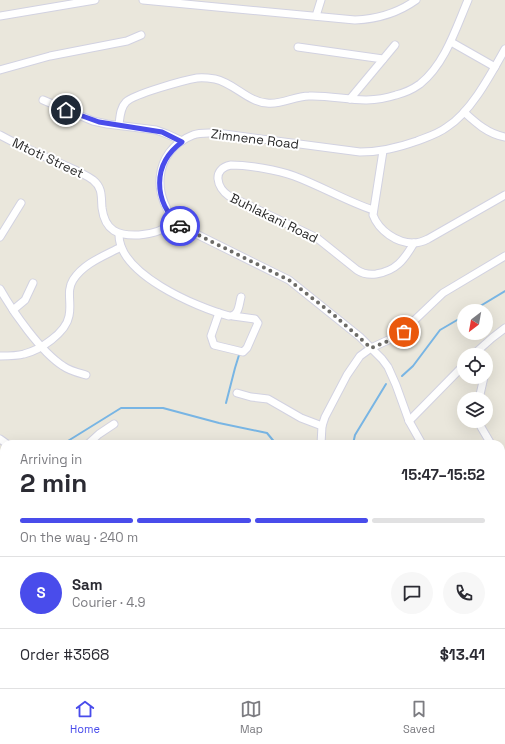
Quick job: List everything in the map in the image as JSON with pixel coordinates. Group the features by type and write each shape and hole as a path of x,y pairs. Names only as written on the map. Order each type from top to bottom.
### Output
{"street":[{"path":"0,16 95,0"},
{"path":"143,0 355,20 373,18 395,12 416,0"},
{"path":"316,16 321,0"},
{"path":"119,125 121,110 130,99 187,80 198,78 222,81 254,99 267,103 283,102 309,96 368,101 379,100 401,94 420,84 432,72 451,42 468,0"},
{"path":"0,70 50,56 127,40 141,35"},
{"path":"451,42 495,67"},
{"path":"350,99 395,45"},
{"path":"298,47 382,59"},
{"name":"Zimnene Road","path":"420,440 409,422 390,372 382,358 334,315 289,280 186,230 175,221 166,209 161,196 160,175 167,156 182,142 199,134 217,133 360,152 383,151 414,142 440,132 454,122 464,112 480,92 505,49"},
{"path":"43,100 93,121 162,132 182,142"},
{"path":"464,112 483,128 505,137"},
{"name":"Mtoti Street","path":"0,135 93,180 101,190 102,209 105,217 112,229 119,234"},
{"path":"383,151 373,210 375,221 382,230 400,240 414,244 428,239 505,195"},
{"name":"Buhlakani Road","path":"373,210 295,176 278,172 231,166 225,167 218,179 220,187 229,196 317,238 364,274 387,272 396,267 407,256 414,244"},
{"path":"0,237 21,203"},
{"path":"175,221 164,228 153,232 132,235 119,234 121,247 135,267 147,278 179,296 219,313 255,318 258,323 247,348 243,352 214,345 210,336 219,313"},
{"path":"0,356 22,355 42,346 59,333 66,324 70,315 70,289 71,284 77,275 85,267 121,247"},
{"path":"321,440 322,426 325,417 354,363 364,352 399,335 443,293 505,256"},
{"path":"13,310 25,300 33,283"},
{"path":"0,289 13,310 42,346 65,368 86,375"},
{"path":"232,316 237,312 241,297"},
{"path":"481,348 505,328"},
{"path":"409,422 457,372"},
{"path":"237,393 251,397 268,399 301,418 322,426"},
{"path":"92,440 114,424"},
{"path":"482,428 489,440"}],"waterway":[{"path":"484,304 505,291"},
{"path":"402,376 413,366 440,330 457,320"},
{"path":"226,403 239,355"},
{"path":"354,440 355,435 386,384"},
{"path":"69,440 121,408 163,408 219,423 267,433 273,440"}],"way so far":[{"path":"180,226 289,280 334,315 371,348 383,344 404,332"}],"route":[{"path":"66,110 107,124 162,132 182,142 167,156 160,175 160,189 163,203 170,215 180,226"}]}
